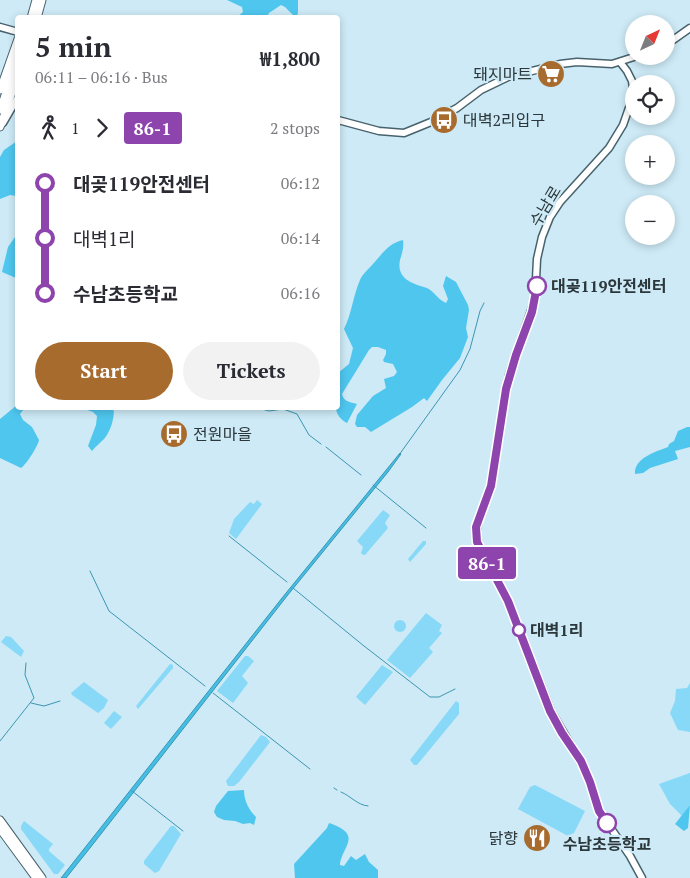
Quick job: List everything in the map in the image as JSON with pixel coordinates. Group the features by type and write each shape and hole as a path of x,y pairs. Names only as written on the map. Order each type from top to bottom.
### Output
{"main road":[{"path":"31,15 36,0"},
{"path":"38,15 42,0"},
{"path":"0,90 15,48"},
{"path":"0,110 15,66"},
{"path":"0,128 15,84"},
{"path":"0,820 42,878"},
{"path":"0,829 36,878"}],"street":[{"path":"0,27 15,31"},
{"path":"675,39 690,28"},
{"path":"340,121 380,131 404,132 431,122 456,108 481,90 508,77 568,63 601,64 625,60"},
{"name":"수남로","path":"620,62 632,81 633,88 630,105 623,125 609,148 560,202 550,217 542,237 537,259 535,298 509,375 491,486 479,518 476,535 480,549 508,601 550,711 586,771 599,811 630,856 642,878"},
{"path":"0,128 15,102"}],"shaded area":[{"path":"227,0 298,0 297,15 293,15 281,5 268,15 239,15 243,12 242,7"},
{"path":"15,142 15,196 10,195 0,199 0,157 4,150"},
{"path":"15,237 15,278 2,272 8,247"},
{"path":"403,240 399,266 407,280 429,289 446,303 448,299 443,286 446,276 456,282 468,305 466,328 468,337 460,358 427,401 424,398 371,432 365,427 357,427 355,424 357,415 373,396 386,388 384,379 394,376 397,372 393,364 383,360 386,350 372,347 342,394 346,400 357,404 347,423 343,420 336,410 340,410 340,371 349,364 353,348 344,329 363,275 386,249"},
{"path":"15,407 15,410 23,410 20,414 23,420 32,427 39,440 32,455 21,468 0,458 0,419"},
{"path":"88,410 114,411 108,433 92,451 88,446 96,425 97,416"},
{"path":"690,427 690,447 675,451 678,459 650,468 643,473 635,474 638,464 646,456 668,447 674,441 678,431"},
{"path":"400,453 388,472 287,596 90,848 66,878 61,878 282,598"},
{"path":"257,500 262,504 236,539 229,533 234,519 250,502 254,504"},
{"path":"383,510 390,515 385,523 388,528 363,555 361,553 363,547 357,541"},
{"path":"423,541 426,541 426,544 410,562 408,559"},
{"path":"426,613 442,625 439,631 442,633 429,648 433,652 410,678 387,660"},
{"path":"400,620 406,626 400,632 394,626"},
{"path":"6,636 11,637 24,651 21,657 1,642"},
{"path":"245,656 254,661 242,676 248,683 233,703 217,691"},
{"path":"170,664 173,665 173,668 138,709 136,706"},
{"path":"382,665 393,672 365,705 356,697"},
{"path":"84,682 108,700 104,708 98,713 71,693"},
{"path":"690,683 690,732 678,730 670,713 675,701 676,689 687,688"},
{"path":"456,701 459,703 459,714 417,765 414,765 410,760"},
{"path":"114,711 122,717 111,729 104,723"},
{"path":"261,735 270,742 239,782 234,786 228,786 226,781"},
{"path":"690,773 690,805 682,816 670,804 659,784"},
{"path":"535,785 585,811 574,833 568,836 518,809 530,787"},
{"path":"244,790 247,805 256,817 254,825 217,817 214,812 216,806 228,791"},
{"path":"690,805 688,828 684,831 675,824"},
{"path":"24,821 53,844 49,851 65,865 58,874 54,874 21,829"},
{"path":"329,823 340,827 346,832 348,837 340,865 344,866 351,856 356,860 365,854 369,862 378,870 378,878 295,878 294,864 327,828"},
{"path":"171,826 174,826 181,834 159,871 155,873 144,864 144,861"}],"waterway":[{"path":"399,455 460,370 470,349 484,303"},
{"path":"266,410 276,410"},
{"path":"286,410 297,414 309,435 321,444"},
{"path":"326,447 361,475"},
{"path":"373,485 426,528"},
{"path":"229,536 287,582"},
{"path":"90,571 109,611 205,686"},
{"path":"293,588 430,697 439,697 455,689"},
{"path":"0,741 34,698 25,675 26,663"},
{"path":"213,693 310,769"},
{"path":"31,703 44,706 60,701"},
{"path":"132,791 183,831"},
{"path":"341,792 368,806"}],"bus line":[{"name":"86-1","path":"537,286 532,312 509,375 491,486 476,527 476,535 480,549 508,601 550,711 581,761 599,811 607,823"}],"place":[{"name":"돼지마트","path":"551,74"},
{"name":"대벽2리입구","path":"444,120"},
{"name":"대곶119안전센터","path":"537,286"},
{"name":"전원마을","path":"174,434"},
{"name":"대벽1리","path":"519,630"},
{"name":"수남초등학교","path":"607,823"},
{"name":"닭향","path":"537,838"}]}
